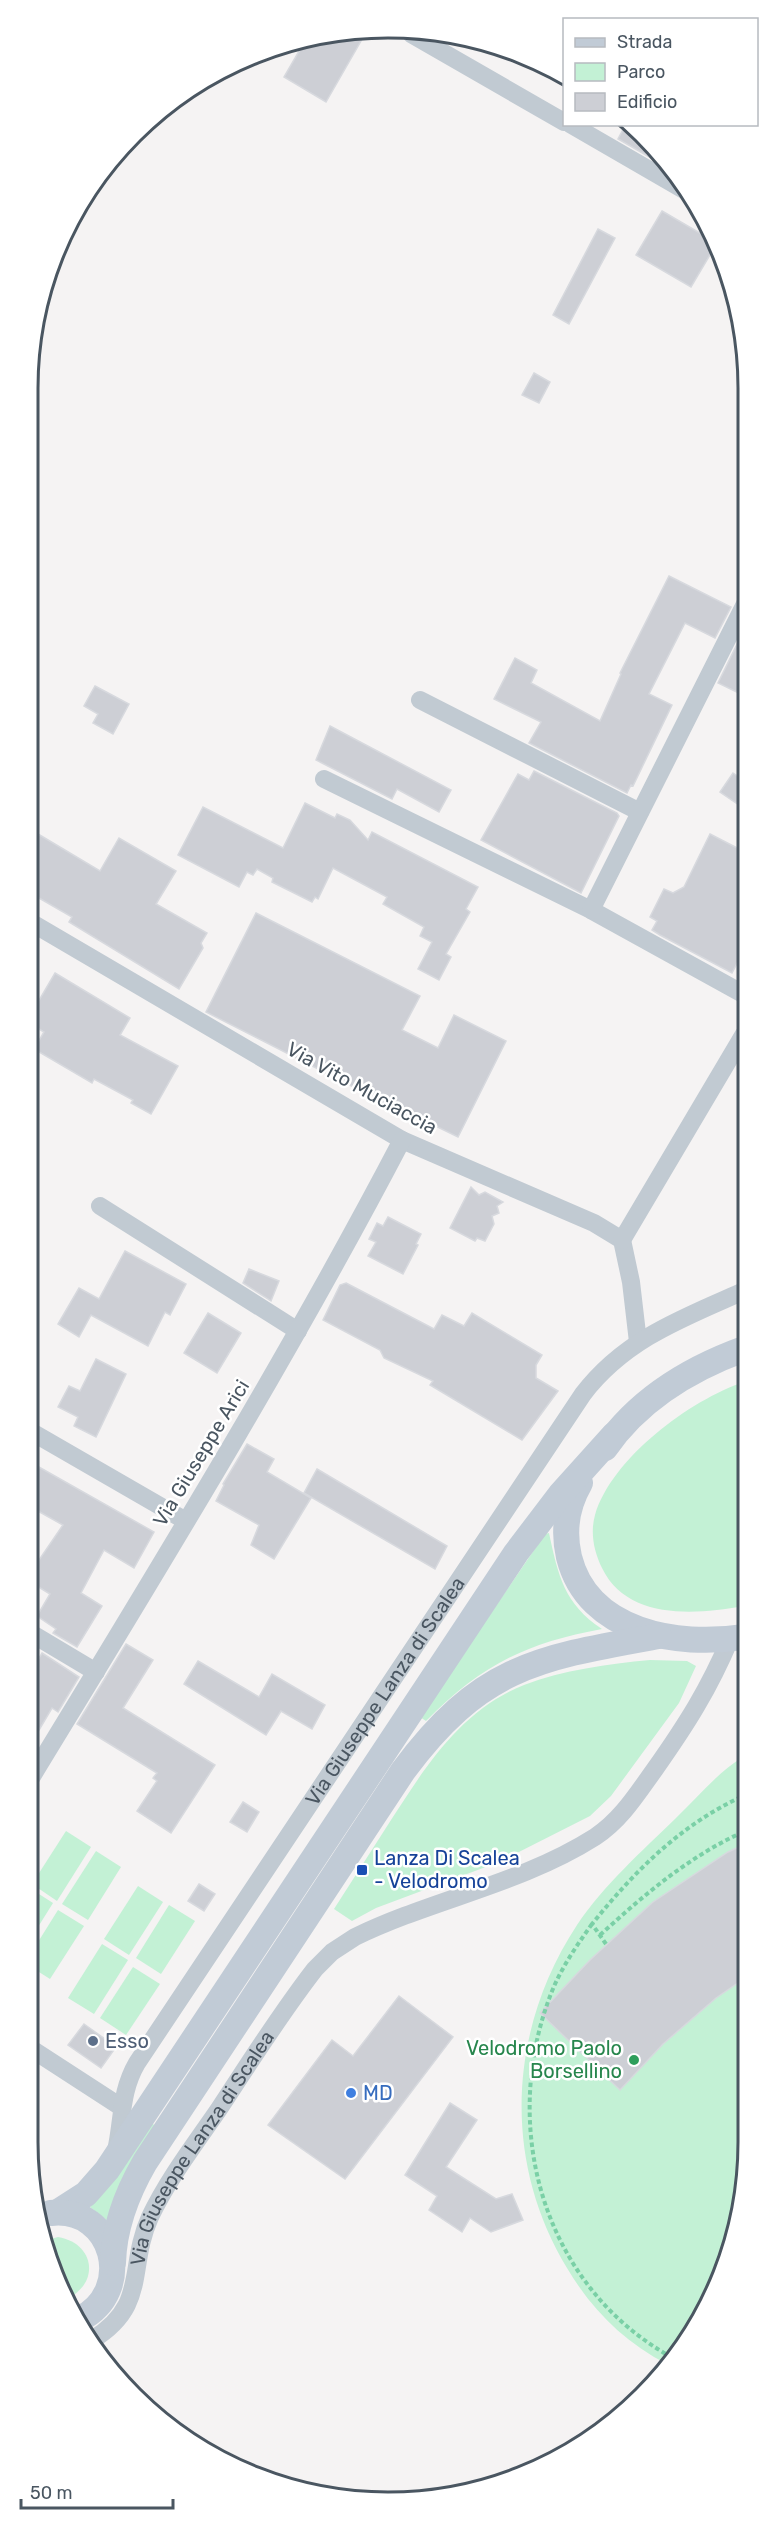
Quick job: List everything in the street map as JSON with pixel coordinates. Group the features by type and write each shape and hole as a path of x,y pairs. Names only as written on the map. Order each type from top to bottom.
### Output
{"street":[{"path":"419,39 563,121"},
{"path":"573,126 672,183"},
{"path":"591,910 738,618"},
{"path":"420,700 640,812"},
{"path":"324,779 591,910 738,991"},
{"name":"Via Vito Muciaccia","path":"38,927 402,1140 594,1223 622,1240"},
{"path":"638,1342 631,1282 622,1240 738,1044"},
{"name":"Via Giuseppe Arici","path":"38,1767 298,1331 402,1140"},
{"path":"100,1206 298,1331"},
{"name":"Via Giuseppe Lanza di Scalea","path":"112,2163 117,2149 121,2107 128,2078 137,2063 583,1394 598,1374 616,1357 638,1342 664,1327 738,1294"},
{"path":"738,1348 677,1380 658,1393 614,1435 572,1499 567,1514 566,1545 578,1579 598,1607 621,1623 659,1636 687,1640 738,1640"},
{"path":"720,1358 738,1351"},
{"name":"Via Giuseppe Lanza di Scalea","path":"50,2214 91,2190 112,2163 516,1553 560,1495 614,1435"},
{"path":"38,1436 186,1521"},
{"name":"Via Giuseppe Lanza di Scalea","path":"84,2316 96,2309 106,2295 112,2277 120,2215 138,2174 403,1771 434,1731 462,1704 512,1672 572,1652 659,1636"},
{"path":"38,1637 96,1672"},
{"name":"Via Giuseppe Lanza di Scalea","path":"97,2336 110,2328 126,2309 135,2285 143,2235 157,2204 315,1969 344,1943 370,1929 547,1862 595,1837 612,1824 631,1802 686,1724 738,1641"},
{"path":"245,2010 273,2029"},
{"path":"38,2053 121,2107"},
{"path":"50,2214 70,2214 91,2224 104,2238 113,2263"}],"path":[{"path":"666,2354 624,2327 580,2273 560,2241 543,2199 533,2162 530,2085 538,2038 549,1999 566,1961 592,1924 642,1865 668,1843 720,1806 738,1798"},
{"path":"600,1935 647,1892 689,1861 738,1835"},
{"path":"592,1924 606,1944"}],"green space":[{"path":"738,1385 738,1607 684,1612 645,1605 628,1597 613,1585 602,1568 593,1535 595,1515 604,1494 635,1453 678,1417 700,1402"},
{"path":"549,1533 560,1575 571,1599 589,1619 602,1629 550,1641 506,1659 466,1685 426,1721 420,1717 545,1534"},
{"path":"650,1660 687,1661 696,1666 679,1703 611,1796 590,1816 499,1862 376,1908 352,1921 334,1909 432,1760 463,1724 482,1709 524,1685 554,1675 618,1663"},
{"name":"Velodromo Paolo Borsellino","path":"738,1761 738,2164 736,2187 727,2232 712,2275 692,2316 661,2361 623,2335 598,2311 567,2268 546,2227 531,2184 523,2140 522,2096 526,2051 537,2008 554,1965 577,1925 624,1869 725,1770"},
{"path":"66,1831 91,1847 57,1901 38,1888 38,1875"},
{"path":"96,1851 121,1867 88,1920 62,1904"},
{"path":"138,1886 163,1902 129,1955 104,1939"},
{"path":"38,1893 53,1903 38,1927"},
{"path":"169,1905 195,1921 161,1974 136,1958"},
{"path":"58,1910 84,1926 50,1979 38,1971 38,1942"},
{"path":"102,1944 128,1960 94,2014 68,1998"},
{"path":"133,1967 160,1984 126,2035 100,2018"},
{"path":"151,2123 156,2126 108,2221 90,2207"},
{"path":"58,2237 70,2241 86,2255 89,2273 85,2283 73,2295 64,2275 51,2239"}],"building":[{"path":"363,38 326,102 284,77 301,48"},
{"path":"624,128 654,160 618,139"},
{"path":"662,211 703,235 711,253 691,287 636,255"},
{"path":"598,229 615,238 569,324 553,315"},
{"path":"534,373 550,382 539,403 522,395"},
{"path":"669,576 731,607 715,638 685,623 649,694 672,705 633,786 631,785 627,793 529,743 541,722 494,699 515,658 537,670 531,683 600,721 620,673"},
{"path":"738,642 738,693 718,683"},
{"path":"95,686 129,704 113,734 93,723 98,714 84,706"},
{"path":"330,726 451,790 439,812 397,789 392,799 316,760"},
{"path":"534,771 619,816 581,893 481,840 518,774 529,780"},
{"path":"733,773 738,776 738,804 720,792"},
{"path":"305,803 335,818 337,814 350,820 368,840 372,832 478,887 466,909 470,912 446,954 451,957 439,980 418,969 432,942 420,936 424,927 383,904 387,897 333,868 318,899 315,897 312,902 272,882 273,878 257,869 253,875 247,872 239,887 178,855 203,807 283,848"},
{"path":"38,834 100,871 119,838 176,871 156,904 207,933 201,943 203,948 179,989 69,922 72,917 38,897"},
{"path":"710,834 738,848 738,961 732,973 652,930 657,921 650,917 664,889 673,893 684,887"},
{"path":"256,913 420,996 402,1030 438,1048 454,1015 506,1041 458,1137 407,1112 405,1116 382,1104 383,1102 206,1012"},
{"path":"55,973 130,1018 120,1035 178,1066 151,1114 131,1103 133,1100 94,1079 92,1083 38,1051 38,1042 44,1032 38,1028 38,1002"},
{"path":"471,1187 479,1195 485,1192 503,1202 497,1206 499,1213 492,1216 494,1224 485,1241 477,1238 475,1241 450,1228"},
{"path":"388,1217 421,1234 403,1274 368,1256 376,1242 369,1239 377,1223 383,1226"},
{"path":"125,1251 186,1284 170,1315 165,1312 148,1346 91,1315 79,1337 58,1324 79,1288 99,1299"},
{"path":"249,1269 279,1281 271,1301 243,1283"},
{"path":"346,1283 434,1329 442,1315 464,1326 472,1313 542,1355 536,1365 536,1378 558,1391 522,1440 430,1385 433,1381 384,1358 380,1350 323,1320 340,1285"},
{"path":"208,1313 241,1333 217,1373 184,1353"},
{"path":"96,1359 126,1374 96,1437 74,1426 78,1417 58,1407 69,1386 80,1391"},
{"path":"247,1444 274,1459 267,1472 311,1498 274,1559 251,1545 259,1525 216,1501 223,1484"},
{"path":"38,1467 154,1532 134,1568 104,1550 81,1593 102,1606 77,1647 53,1633 56,1629 38,1617 50,1594 38,1587 38,1562 63,1525 38,1511"},
{"path":"317,1469 447,1546 435,1569 304,1493"},
{"path":"126,1644 153,1660 123,1708 215,1765 171,1833 137,1811 157,1781 153,1778 157,1773 77,1724"},
{"path":"42,1653 79,1677 58,1712 52,1708 38,1732 38,1660"},
{"path":"198,1661 259,1697 272,1674 325,1705 312,1729 281,1711 266,1735 184,1684"},
{"path":"243,1802 259,1812 247,1832 230,1822"},
{"path":"738,1847 738,1983 716,1998 663,2044 620,2090 540,2013 590,1960 653,1902"},
{"path":"199,1884 215,1894 204,1911 188,1901"},
{"name":"MD","path":"399,1996 453,2037 345,2179 268,2125 332,2040 353,2056"},
{"path":"84,2024 116,2047 101,2068 68,2045"},
{"path":"450,2103 477,2120 446,2167 496,2199 512,2194 523,2220 491,2232 470,2218 462,2232 429,2210 437,2196 405,2175"}],"place":[{"name":"Lanza Di Scalea - Velodromo","path":"362,1870"},
{"name":"Esso","path":"93,2041"},
{"name":"Velodromo Paolo Borsellino","path":"634,2060"},
{"name":"MD","path":"351,2093"}]}
